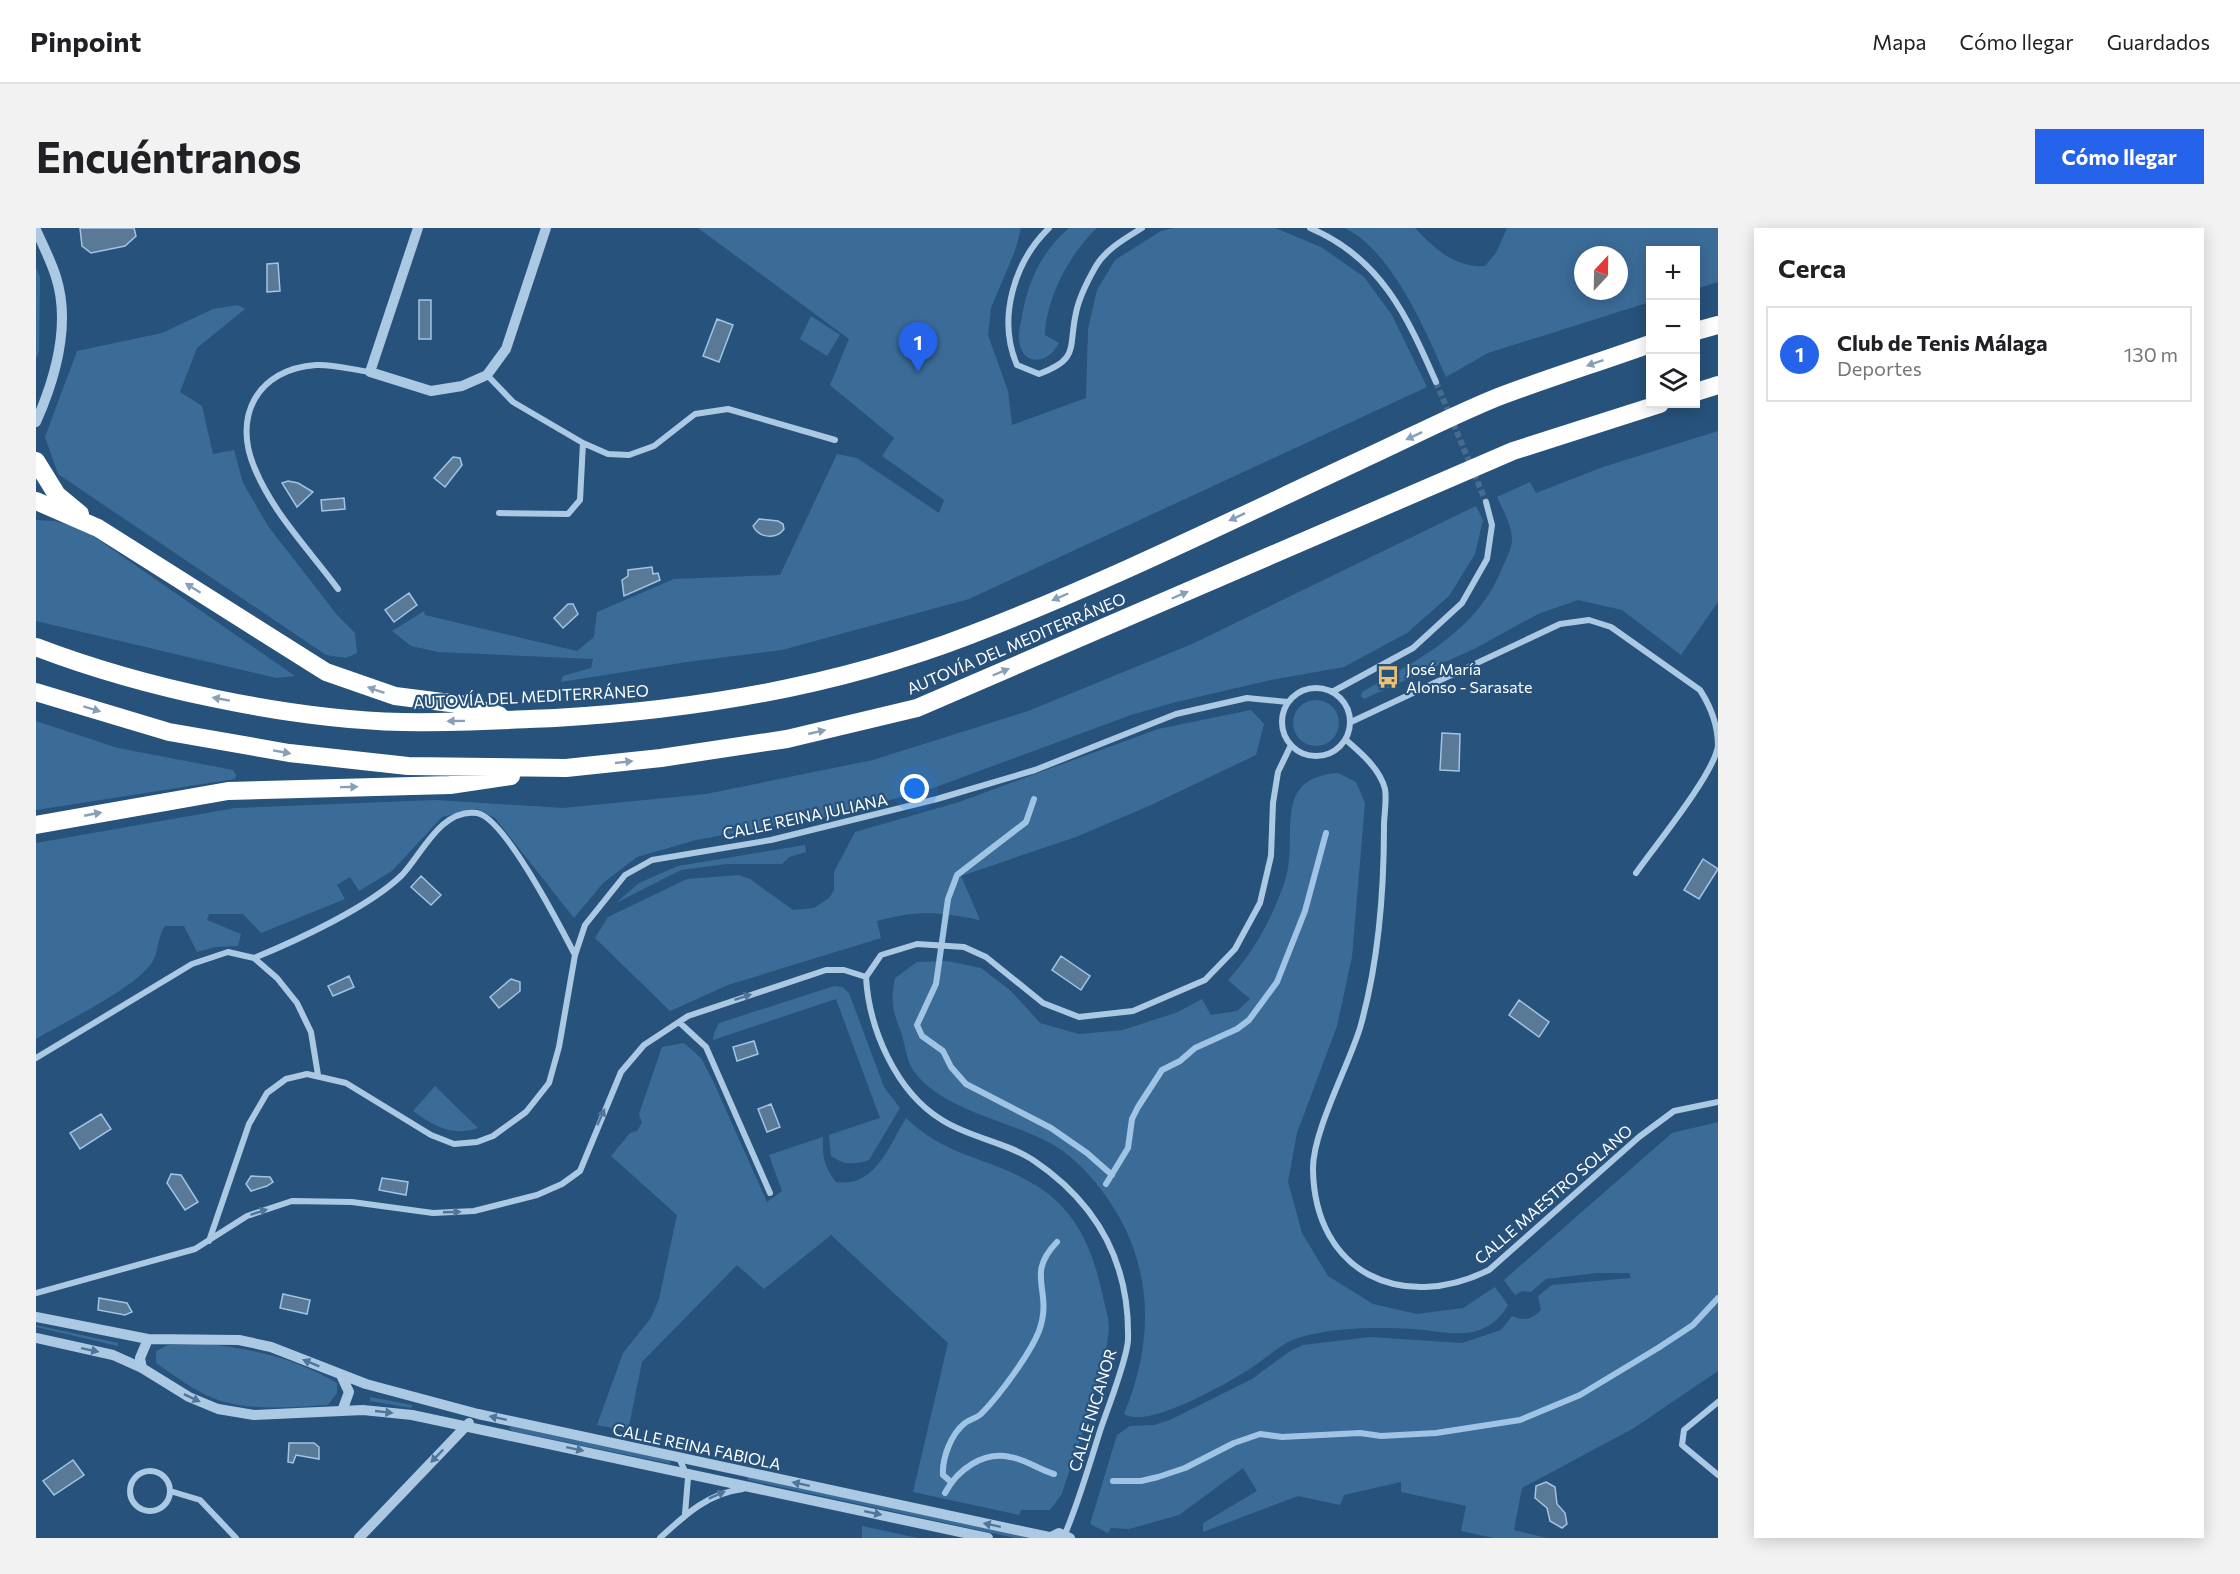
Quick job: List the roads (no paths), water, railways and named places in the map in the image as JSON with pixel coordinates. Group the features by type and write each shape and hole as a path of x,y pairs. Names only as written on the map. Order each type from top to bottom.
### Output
{"highway":[{"path":"1700,330 1718,325"},
{"name":"AUTOVÍA DEL MEDITERRÁNEO","path":"41,649 126,677 213,698 309,713 399,722 515,720 641,713 755,696 860,671 968,636 1122,571 1495,398 1646,345"},
{"path":"1700,390 1718,385"},
{"name":"AUTOVÍA DEL MEDITERRÁNEO","path":"36,692 170,732 289,753 408,766 566,768 662,758 787,739 917,708 1513,452 1648,408"},
{"path":"36,461 57,495 98,528 326,672 395,696 466,705 515,720"},
{"path":"36,501 98,528"},
{"path":"36,825 228,791 450,785 566,768"}],"street":[{"path":"370,372 418,228"},
{"path":"338,589 275,505 255,469 247,444 248,418 255,396 273,377 315,365 370,372 431,391 462,386 487,375 506,349 546,228"},
{"path":"1049,228 1037,240 1013,287 1008,316 1010,347 1017,365 1039,374 1058,367 1072,349 1076,314 1097,264 1119,242 1142,228"},
{"path":"1310,228 1330,237 1377,273 1407,315 1436,382"},
{"path":"36,230 57,278 62,313 59,347 52,379 36,422"},
{"path":"487,375 513,402 583,443 608,454 629,455 654,446 694,414 728,409 835,440"},
{"path":"499,513 568,514 580,500 583,443"},
{"path":"1332,692 1413,648 1462,603 1487,559 1492,525 1486,502"},
{"path":"1351,722 1560,624 1589,620 1611,627 1700,690 1718,726 1718,747 1708,771 1636,873"},
{"path":"1322,688 1332,692 1346,704 1351,722 1346,740 1333,752 1316,756 1298,751 1290,745 1282,724 1283,712 1288,702 1303,690 1322,688"},
{"name":"CALLE REINA JULIANA","path":"209,1241 249,1124 267,1093 286,1079 307,1074 346,1083 431,1135 454,1144 477,1142 493,1136 526,1112 549,1083 559,1047 575,955 585,926 625,875 652,860 771,840 937,800 1035,770 1176,714 1247,699 1288,702"},
{"name":"CALLE MAESTRO SOLANO","path":"1346,740 1369,760 1384,789 1384,857 1375,947 1360,1027 1319,1139 1313,1169 1316,1196 1325,1230 1352,1265 1385,1283 1404,1287 1425,1288 1464,1282 1489,1270 1639,1137 1674,1111 1718,1102"},
{"path":"36,1293 195,1249 247,1216 292,1201 352,1202 433,1213 474,1211 537,1195 562,1184 580,1171 621,1072 644,1045 696,1013 826,970 844,970 866,977 881,955 917,944 964,947 986,957 1043,1003 1079,1017 1133,1011 1205,980 1235,949 1260,903 1271,856 1273,803 1278,772 1290,745"},
{"path":"254,958 286,945 381,892 402,874 432,836 452,819 475,813 483,815 517,852 575,955"},
{"path":"36,1058 192,964 228,952 254,958 277,978 297,1003 311,1032 318,1075"},
{"name":"CALLE NICANOR","path":"866,977 867,999 882,1041 904,1088 942,1120 1032,1159 1074,1192 1106,1234 1123,1286 1128,1342 1067,1536"},
{"path":"679,1022 706,1047 770,1193"},
{"name":"CALLE REINA FABIOLA","path":"36,1317 148,1339 239,1340 271,1347 341,1375 416,1399 1049,1538"},
{"name":"CALLE REINA FABIOLA","path":"36,1338 113,1355 142,1368 189,1397 218,1409 254,1415 363,1410 412,1415 988,1538"},
{"path":"142,1368 140,1358 148,1339"},
{"path":"341,1375 349,1392 342,1411"},
{"path":"1718,1402 1684,1430 1682,1445 1718,1475"},
{"path":"359,1538 478,1414"},
{"path":"678,1457 687,1473 689,1496 685,1515"},
{"path":"148,1471 165,1478 170,1491 169,1498 161,1508 148,1511 136,1506 132,1501 130,1488 136,1476 148,1471"},
{"path":"660,1538 705,1500 727,1491 754,1487"},
{"path":"170,1491 200,1500 236,1538"},
{"path":"1049,1538 1059,1533 1067,1536"}],"waterway":[{"path":"1034,799 1026,822 957,875 948,899 936,984 917,1025 922,1036 943,1051 951,1067 966,1084 1051,1128 1087,1153 1112,1175"},
{"path":"1106,1184 1128,1148 1132,1119 1162,1070 1180,1061 1195,1048 1237,1029 1249,1020 1277,982 1305,911 1326,833"},
{"path":"951,1482 943,1475 943,1468 946,1454 956,1433 967,1422 978,1417 996,1397 1021,1363 1039,1331 1044,1305 1042,1264 1057,1242"},
{"path":"1113,1481 1141,1481 1158,1477 1185,1468 1234,1443 1260,1434 1282,1437 1360,1433 1381,1436 1436,1433 1520,1420 1580,1395 1658,1348 1693,1325 1718,1298"},
{"path":"945,1493 964,1470 990,1457 1016,1458 1054,1474"}],"tunnel":[{"path":"1436,382 1486,502"}],"place":[{"name":"Club de Tenis Málaga","path":"918,372"},
{"name":"José María Alonso - Sarasate","path":"1388,677"}]}
